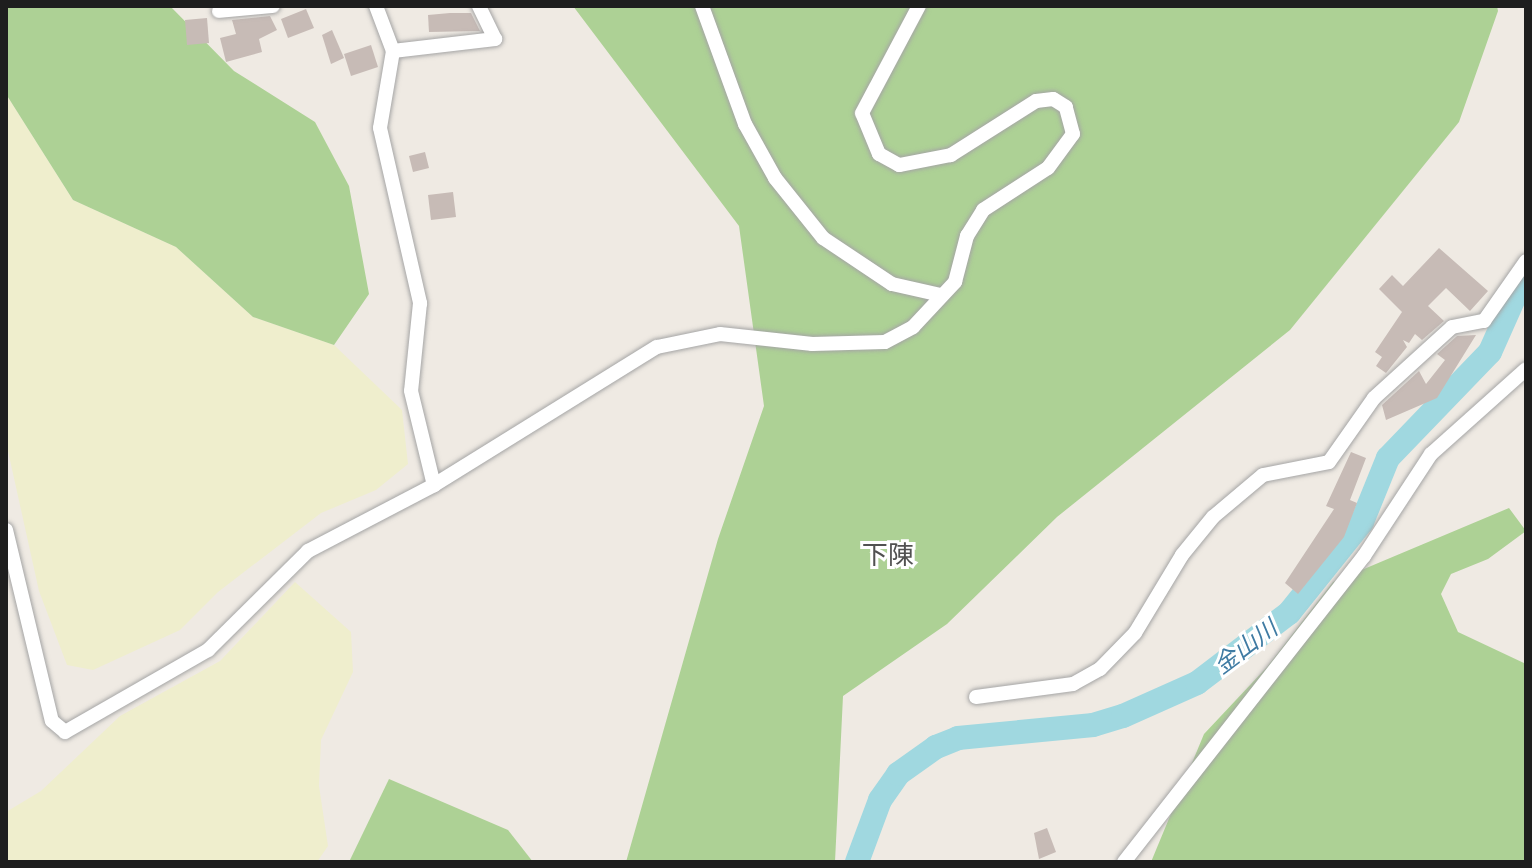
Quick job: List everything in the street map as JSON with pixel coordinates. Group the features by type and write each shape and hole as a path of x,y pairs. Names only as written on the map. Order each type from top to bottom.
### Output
{"street":[{"path":"219,11 273,6"},
{"path":"376,6 393,51 380,128 416,267 420,303 411,391 434,485"},
{"path":"393,51 495,39 479,6"},
{"path":"702,6 745,124 775,178 823,238 892,284 941,295"},
{"path":"6,530 52,721 65,732 208,650 308,551 434,485 657,347 720,334 812,344 885,342 913,327 955,282 967,236 983,210 1048,168 1073,134 1066,107 1053,99 1036,101 951,155 899,165 879,154 862,113 919,6"},
{"path":"976,697 1073,684 1100,669 1135,633 1182,555 1213,517 1263,475 1329,462 1374,398 1452,327 1484,321 1526,261"},
{"path":"1124,862 1364,556 1431,454 1526,369"}],"green space":[{"path":"6,6 170,6 234,71 315,122 349,186 369,294 334,345 253,317 176,247 73,200 6,94"},
{"path":"573,6 1497,6 1498,11 1459,122 1290,330 1057,517 947,624 843,696 835,862 626,862 718,539 764,406 739,226"},
{"path":"6,94 73,200 176,247 253,317 334,345 402,410 408,464 376,490 321,513 218,592 180,630 93,670 67,665 39,591 6,442"},
{"path":"1509,508 1526,531 1488,559 1451,574 1441,594 1458,632 1526,664 1526,862 1151,862 1204,734 1267,667 1333,582"},
{"path":"295,582 351,632 353,672 321,740 319,786 328,846 317,862 6,862 6,812 41,791 120,716 220,661"},
{"path":"389,779 508,830 533,862 349,862"}],"building":[{"path":"306,9 314,28 288,38 281,19"},
{"path":"471,13 480,31 429,32 428,15"},
{"path":"270,16 277,30 259,39 262,52 226,62 220,38 236,34 232,20"},
{"path":"207,18 209,43 187,45 185,20"},
{"path":"332,30 344,58 331,64 322,35"},
{"path":"371,45 378,67 351,76 344,54"},
{"path":"425,152 429,168 413,172 409,156"},
{"path":"453,192 456,217 431,220 428,195"},
{"path":"1439,248 1488,291 1470,311 1446,288 1428,306 1444,321 1422,340 1415,334 1409,343 1403,340 1407,347 1386,373 1376,366 1382,357 1375,352 1402,312 1379,289 1392,275 1403,286"},
{"path":"1476,335 1437,398 1386,420 1382,405 1419,371 1426,384 1445,360 1437,354 1457,336"},
{"path":"1351,452 1366,458 1350,500 1357,503 1344,537 1298,594 1285,583 1334,509 1326,506"},
{"path":"1047,828 1056,852 1039,859 1034,833"}],"waterway":[{"name":"金山川","path":"857,862 880,800 898,774 936,747 958,738 1093,725 1123,716 1197,683 1289,613 1362,522 1388,458 1490,352 1526,271"}],"district":[{"name":"下陳","path":"888,555"}]}
